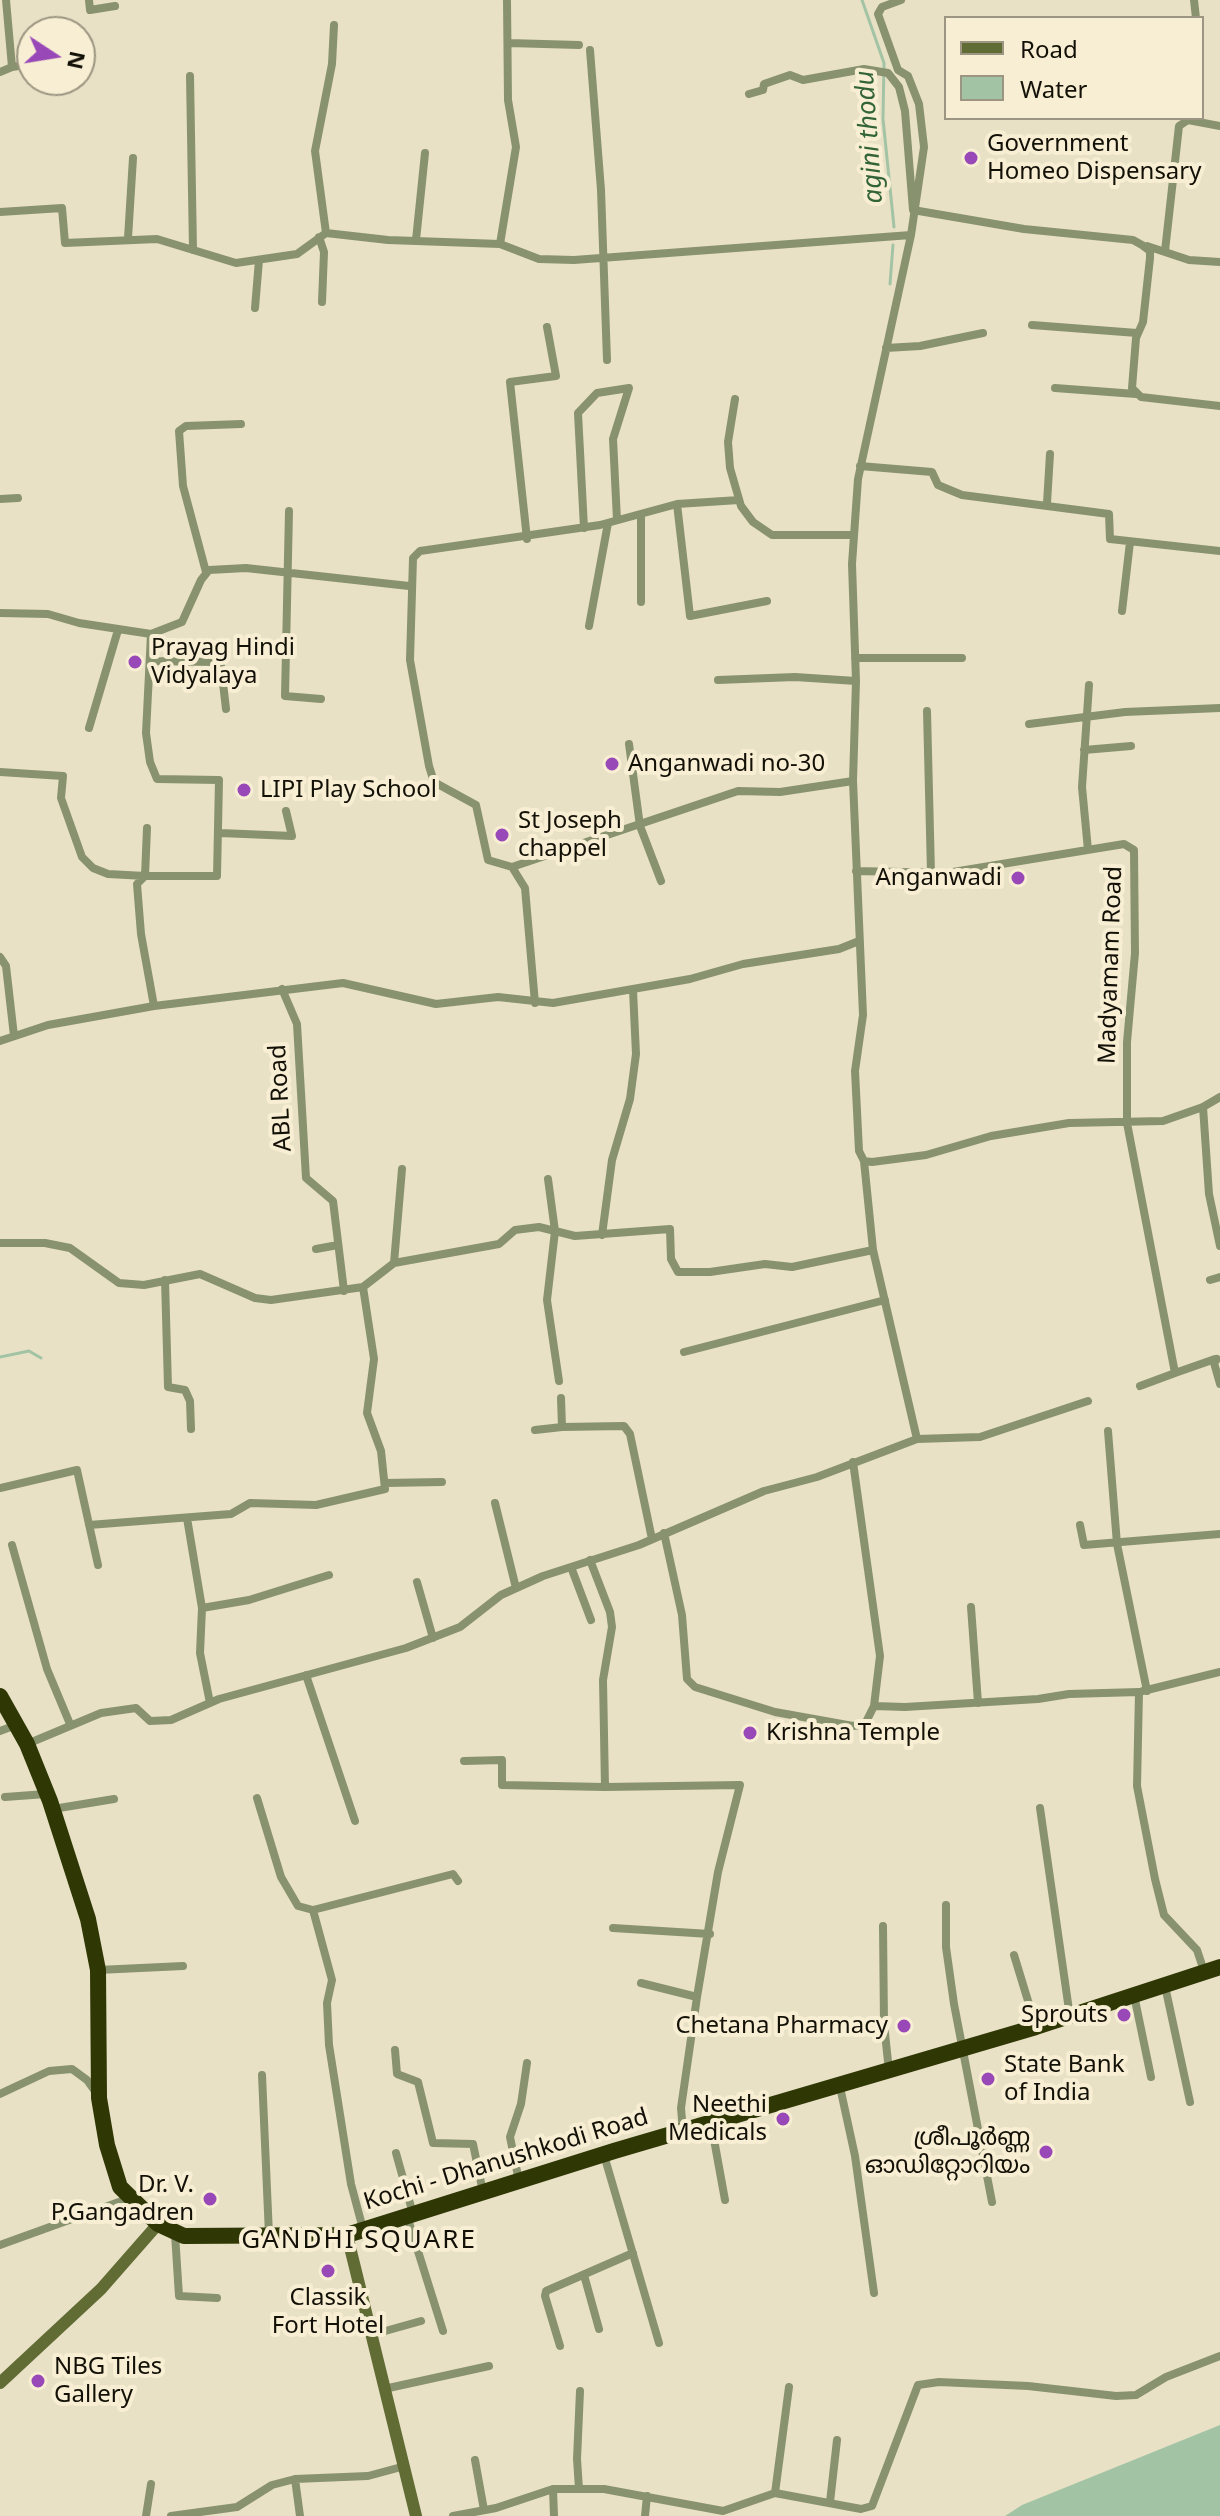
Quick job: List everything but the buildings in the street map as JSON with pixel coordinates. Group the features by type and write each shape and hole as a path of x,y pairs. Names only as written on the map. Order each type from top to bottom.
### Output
{"highway":[{"name":"Kochi - Dhanushkodi Road","path":"0,1696 8,1728 27,1744 50,1802 88,1919 98,1970 99,2098 107,2145 120,2187 158,2224 175,2233 269,2236 355,2232 603,2154 840,2087 1070,2017 1212,1969"}],"street":[{"path":"6,0 12,67"},
{"path":"89,0 90,10 115,6"},
{"path":"500,244 516,147 508,100 507,0"},
{"path":"901,0 882,7 878,14 898,70 908,76 919,104 924,147 911,235 860,466 854,535 856,681 853,781 863,1015 855,1096 859,1151 864,1161 873,1250 917,1439"},
{"path":"322,302 324,252 315,151 332,64 334,25"},
{"path":"508,43 579,45"},
{"path":"590,50 605,260 607,360"},
{"path":"0,72 16,66"},
{"path":"749,94 763,90 764,84 790,75 803,80 864,69 884,73 899,87 905,111 913,210"},
{"path":"190,76 193,250"},
{"path":"1165,251 1179,126 1188,120 1220,126"},
{"path":"416,240 425,153"},
{"path":"128,238 133,158"},
{"path":"0,212 62,208 65,243 157,239 236,263 297,254 322,235 500,244 539,259 605,260 911,235"},
{"path":"913,210 1024,229 1133,240 1150,251 1143,322 1137,333 1132,388 1136,394"},
{"path":"1142,245 1189,260 1220,262"},
{"path":"255,308 259,260"},
{"path":"1032,325 1137,333"},
{"path":"527,539 510,382 556,376 547,327"},
{"path":"886,348 920,346 983,333"},
{"path":"584,528 578,413 597,393 629,388 613,439 613,522 589,626"},
{"path":"1055,388 1136,394 1220,406"},
{"path":"735,399 728,442 730,468 739,500 753,522 772,535 854,535"},
{"path":"0,613 48,614 151,634 182,622 206,572 183,486 179,431 186,426 241,424"},
{"path":"1047,503 1050,454"},
{"path":"860,466 932,472 938,485 962,495 1047,503 1109,514 1110,539 1220,551"},
{"path":"0,499 18,498"},
{"path":"739,500 677,504 613,522 527,539 420,551 413,558 409,586 410,660 434,782 476,805 488,860 512,867 738,791 780,792 853,781"},
{"path":"677,504 690,616 767,601"},
{"path":"289,511 285,696 321,699"},
{"path":"641,514 641,602"},
{"path":"1122,611 1130,542"},
{"path":"206,572 246,568 409,586"},
{"path":"89,728 118,630"},
{"path":"0,772 63,776 61,798 82,857 93,868 108,874 217,876 219,780 157,779 150,762 146,733 151,634"},
{"path":"855,658 962,658"},
{"path":"151,661 214,662 221,666 226,709"},
{"path":"718,680 795,677 856,681"},
{"path":"1088,850 1082,802 1089,685"},
{"path":"1029,724 1125,712 1220,708"},
{"path":"927,711 931,873"},
{"path":"629,744 640,826 661,881"},
{"path":"1084,750 1131,746"},
{"path":"220,833 292,836 286,811"},
{"path":"147,828 145,876 137,884 141,934 154,1006"},
{"name":"Madyamam Road","path":"856,871 931,873 1129,845 1137,866 1135,953 1127,1042 1127,1123"},
{"path":"512,867 525,888 535,1003"},
{"path":"0,1041 48,1025 154,1006 343,983 436,1004 498,997 535,1003 633,990 743,964 839,949 859,941"},
{"path":"0,957 6,966 14,1036"},
{"name":"ABL Road","path":"282,989 297,1024 306,1178 333,1201 344,1291"},
{"path":"602,1235 612,1160 630,1099 634,1069 633,990"},
{"path":"864,1161 926,1155 991,1136 1069,1123 1163,1121 1203,1107 1220,1097"},
{"path":"1203,1107 1209,1194 1220,1246"},
{"path":"1127,1123 1175,1373"},
{"path":"394,1263 402,1169"},
{"path":"548,1179 555,1231 547,1300 559,1381"},
{"path":"0,1243 45,1243 70,1248 119,1283 144,1285 200,1274 255,1298 289,1299 363,1287 394,1263 499,1244 515,1230 539,1227 602,1235 661,1227 670,1229 671,1259 678,1272 710,1272 765,1264 792,1267 873,1250"},
{"path":"316,1249 338,1245"},
{"path":"1210,1280 1220,1277"},
{"path":"165,1280 168,1387 185,1390 190,1401 191,1429"},
{"path":"89,1525 231,1514 250,1503 316,1505 385,1489 381,1451 367,1413 374,1359 363,1287"},
{"path":"684,1352 885,1300"},
{"path":"1140,1386 1217,1359 1220,1384"},
{"path":"561,1398 562,1427"},
{"path":"27,1744 101,1713 136,1708 150,1721 171,1720 210,1703 433,1638 460,1627 501,1595 516,1588 652,1539 764,1491 817,1477 917,1439 980,1437 1088,1401"},
{"path":"535,1430 624,1426 630,1434 652,1539"},
{"path":"1108,1431 1117,1544 1143,1691 1137,1786 1164,1915 1212,1969"},
{"path":"664,1533 682,1615 687,1679 695,1687 775,1712 853,1726 865,1724 874,1706 880,1656 853,1462"},
{"path":"0,1488 77,1470 98,1565"},
{"path":"385,1483 442,1482"},
{"path":"495,1503 499,1532 516,1588"},
{"path":"187,1518 202,1608 200,1653 210,1703"},
{"path":"1080,1525 1084,1545 1220,1534"},
{"path":"12,1545 47,1669 70,1724"},
{"path":"590,1560 610,1612 612,1627 603,1680 605,1787"},
{"path":"571,1567 591,1620"},
{"path":"202,1608 249,1600 329,1575"},
{"path":"417,1582 433,1638"},
{"path":"971,1607 978,1703"},
{"path":"874,1706 978,1703 1143,1691 1220,1672"},
{"path":"306,1675 355,1821"},
{"path":"464,1761 502,1760 502,1785 740,1785 718,1872 697,1997 681,2108 683,2131"},
{"path":"5,1797 50,1802 114,1799"},
{"path":"257,1798 281,1877 298,1906 313,1910 453,1874 458,1881"},
{"path":"1040,1808 1070,2017"},
{"path":"946,1905 946,1947 992,2202"},
{"path":"313,1910 332,1980 327,2003 329,2045 371,2335 416,2516"},
{"path":"883,1926 884,2024 889,2072"},
{"path":"613,1928 710,1934"},
{"path":"1014,1955 1036,2027"},
{"path":"98,1970 183,1966"},
{"path":"641,1983 697,1997"},
{"path":"1165,1985 1190,2102"},
{"path":"1134,1995 1151,2077"},
{"path":"395,2050 397,2074 418,2082 433,2143 470,2142 483,2192"},
{"path":"519,2181 510,2137 521,2104 527,2063"},
{"path":"0,2094 49,2071 72,2069 87,2080 99,2098"},
{"path":"262,2075 269,2236"},
{"path":"840,2087 855,2156 874,2293"},
{"path":"711,2123 725,2200"},
{"path":"396,2153 443,2331"},
{"path":"603,2154 659,2343"},
{"path":"0,2245 130,2198"},
{"path":"0,2383 101,2289 158,2224"},
{"path":"175,2233 179,2296 217,2298"},
{"path":"560,2346 546,2291 633,2253"},
{"path":"584,2275 599,2329"},
{"path":"371,2335 421,2321"},
{"path":"453,2516 553,2489 647,2496 723,2511 775,2493 861,2509 872,2506 918,2385 939,2382 1028,2386 1126,2396 1136,2395 1166,2377 1220,2356"},
{"path":"384,2389 489,2366"},
{"path":"775,2493 789,2387"},
{"path":"579,2489 580,2391"},
{"path":"830,2502 837,2440"},
{"path":"475,2460 484,2510"},
{"path":"171,2516 237,2512 272,2485 295,2479 368,2476 405,2466"},
{"path":"295,2479 300,2516"},
{"path":"146,2516 151,2484"},
{"path":"553,2489 554,2516"},
{"path":"645,2516 647,2496"}],"water":[{"path":"1220,2425 1220,2516 1005,2516 1022,2505"}],"waterway":[{"name":"agini thodu","path":"862,0 884,63 883,119 894,227"},
{"name":"agini thodu","path":"890,284 893,245"},
{"path":"0,1357 29,1351 41,1358"}],"place":[{"name":"Government Homeo Dispensary","path":"971,158"},
{"name":"Prayag Hindi Vidyalaya","path":"135,662"},
{"name":"Anganwadi no-30","path":"612,764"},
{"name":"LIPI Play School","path":"244,790"},
{"name":"St Joseph chappel","path":"502,835"},
{"name":"Anganwadi","path":"1018,878"},
{"name":"Krishna Temple","path":"750,1733"},
{"name":"Sprouts","path":"1124,2015"},
{"name":"Chetana Pharmacy","path":"904,2026"},
{"name":"State Bank of India","path":"988,2079"},
{"name":"Neethi Medicals","path":"783,2119"},
{"name":"ശ്രീപൂർണ്ണ ഓഡിറ്റോറിയം","path":"1046,2152"},
{"name":"Dr. V. P.Gangadren","path":"210,2199"},
{"name":"Classik Fort Hotel","path":"328,2271"},
{"name":"NBG Tiles Gallery","path":"38,2381"}],"district":[{"name":"GANDHI SQUARE","path":"359,2241"}]}
